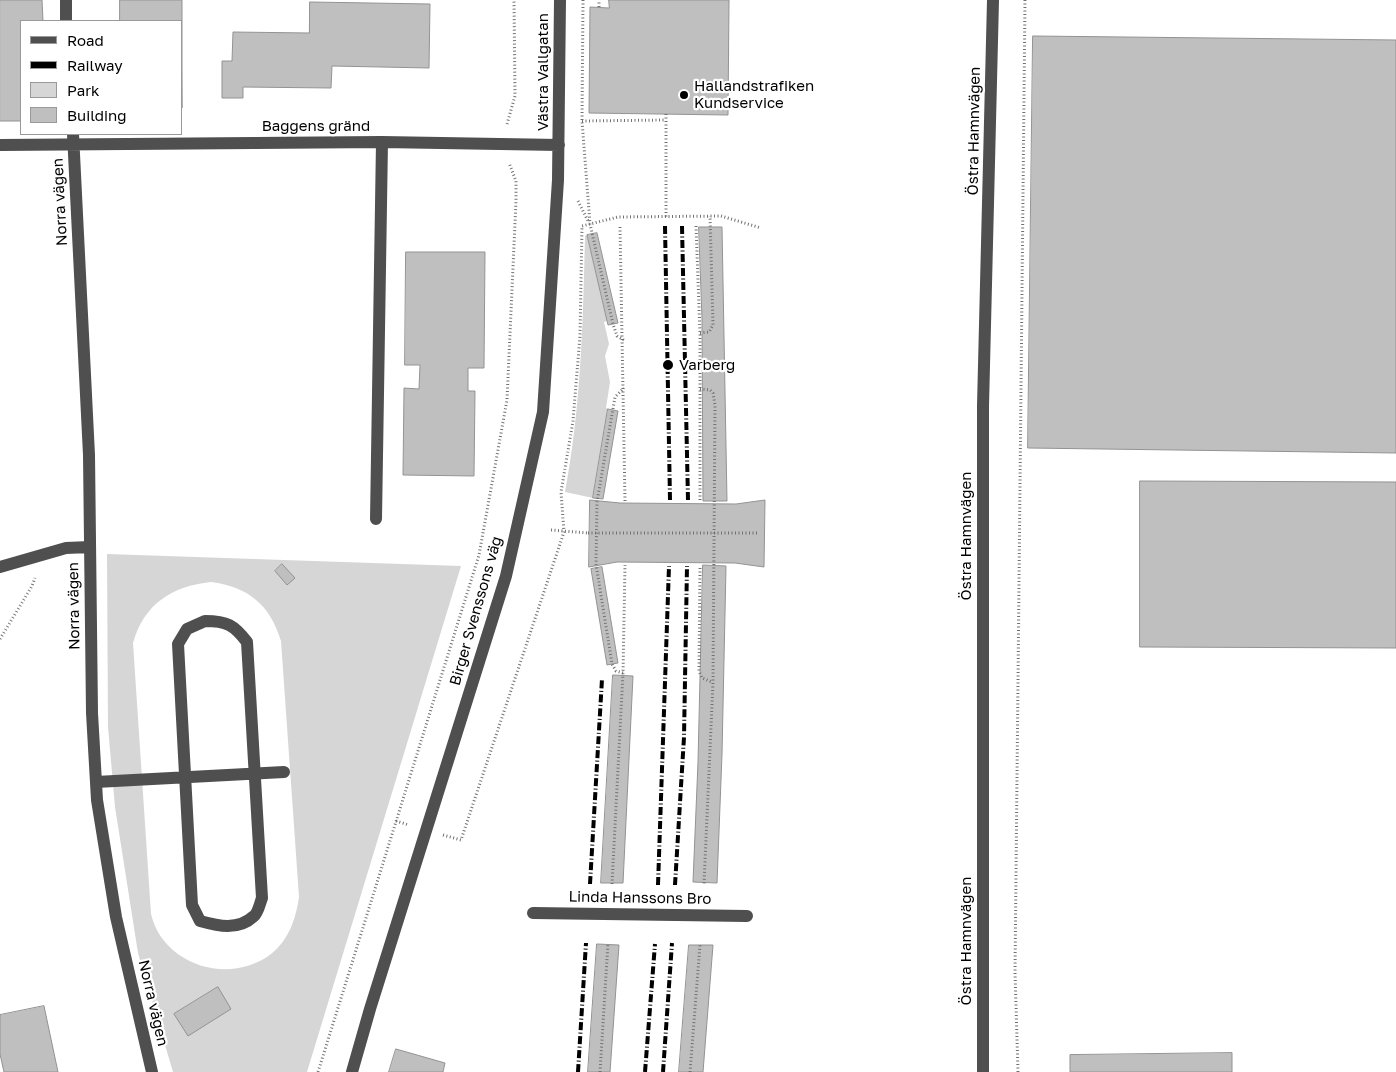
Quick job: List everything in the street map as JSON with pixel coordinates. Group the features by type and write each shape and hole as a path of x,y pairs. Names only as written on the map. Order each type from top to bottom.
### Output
{"street":[{"path":"66,0 66,20"},
{"name":"Västra Vallgatan","path":"559,145 560,0"},
{"name":"Östra Hamnvägen","path":"983,1072 983,416 993,0"},
{"name":"Baggens gränd","path":"0,145 73,139 559,145"},
{"name":"Norra vägen","path":"73,139 89,455 92,714 96,782 107,869 152,1072"},
{"path":"376,519 382,142"},
{"name":"Birger Svenssons väg","path":"352,1072 506,576 542,412 559,145"},
{"path":"0,567 35,555 66,548 90,547"},
{"path":"205,621 222,621 237,629 247,642 262,898 255,916 242,924 222,928 200,921 192,905 185,777 178,644 187,629 205,621"},
{"path":"96,782 284,772"},
{"name":"Linda Hanssons Bro","path":"533,913 747,916"}],"path":[{"path":"318,1072 479,555 507,400 516,181 502,143 515,96 514,0"},
{"path":"583,0 582,121 590,224 613,324 617,336 624,340"},
{"path":"599,0 599,7"},
{"path":"1018,1072 1015,962 1024,0"},
{"path":"666,114 666,217"},
{"path":"582,121 666,120"},
{"path":"578,201 590,224"},
{"path":"700,333 709,332 712,329 713,320 710,216"},
{"path":"396,821 461,840 564,532 561,492 573,422 580,336 582,226 618,217 721,216 761,228"},
{"path":"696,226 700,333 700,500"},
{"path":"620,227 624,340 625,501"},
{"path":"623,673 616,671 612,664 596,564 596,533 597,502 613,410 618,393 624,388"},
{"path":"700,389 710,390 713,393 715,405 713,682 704,884"},
{"path":"551,530 588,533 756,533"},
{"path":"0,638 32,586 36,574 35,555"},
{"path":"612,884 623,673 625,565"},
{"path":"700,568 699,671 702,678 713,682"},
{"path":"600,1072 608,943"},
{"path":"690,1072 700,945"}],"green space":[{"path":"587,235 607,321 604,322 609,344 605,356 610,382 606,408 608,409 593,498 565,492 578,396 585,236"},
{"path":"107,554 461,566 307,1072 173,1072 138,953 115,807 108,727","holes":["211,582 224,584 247,593 256,600 271,617 281,641 299,897 291,928 283,942 271,954 254,964 218,969 200,965 183,958 169,946 158,932 151,914 133,643 144,618 162,599 172,593 197,584"]}],"building":[{"path":"0,0 42,0 43,20 20,20 20,121 0,121"},
{"path":"120,0 182,0 182,20 120,20"},
{"path":"609,0 729,0 728,115 589,113 590,7 609,8"},
{"path":"310,2 430,4 429,68 332,66 331,88 243,87 243,98 222,98 222,61 232,61 233,32 309,33"},
{"path":"1033,36 1396,40 1396,453 1028,448"},
{"path":"699,227 722,227 727,501 703,501 702,319"},
{"path":"597,233 618,323 608,325 587,235"},
{"path":"406,252 485,252 484,368 468,368 468,391 475,391 474,476 403,475 404,388 419,389 420,365 405,365"},
{"path":"608,409 618,411 603,499 593,498"},
{"path":"1140,481 1396,482 1396,648 1140,647"},
{"path":"590,500 620,503 736,504 765,500 764,567 735,563 617,562 589,567"},
{"path":"282,564 295,578 287,585 275,571"},
{"path":"703,565 726,566 717,883 693,882"},
{"path":"602,567 618,663 607,665 591,569"},
{"path":"613,675 633,676 623,883 601,883"},
{"path":"597,944 619,945 610,1072 588,1072"},
{"path":"689,945 713,945 703,1072 679,1072"},
{"path":"218,987 231,1009 188,1036 174,1014"},
{"path":"44,1006 58,1072 4,1072 0,1054 0,1015"},
{"path":"396,1049 445,1063 443,1072 389,1072"},
{"path":"1232,1053 1232,1072 1070,1072 1070,1055"}],"railway":[{"path":"665,226 670,500"},
{"path":"682,226 688,500"},
{"path":"658,885 669,566"},
{"path":"675,885 684,737 687,566"},
{"path":"590,884 602,679"},
{"path":"578,1072 586,943"},
{"path":"663,1072 672,943"},
{"path":"645,1072 655,944"}],"place":[{"name":"Hallandstrafiken Kundservice","path":"684,95"},
{"name":"Varberg","path":"668,365"}]}
